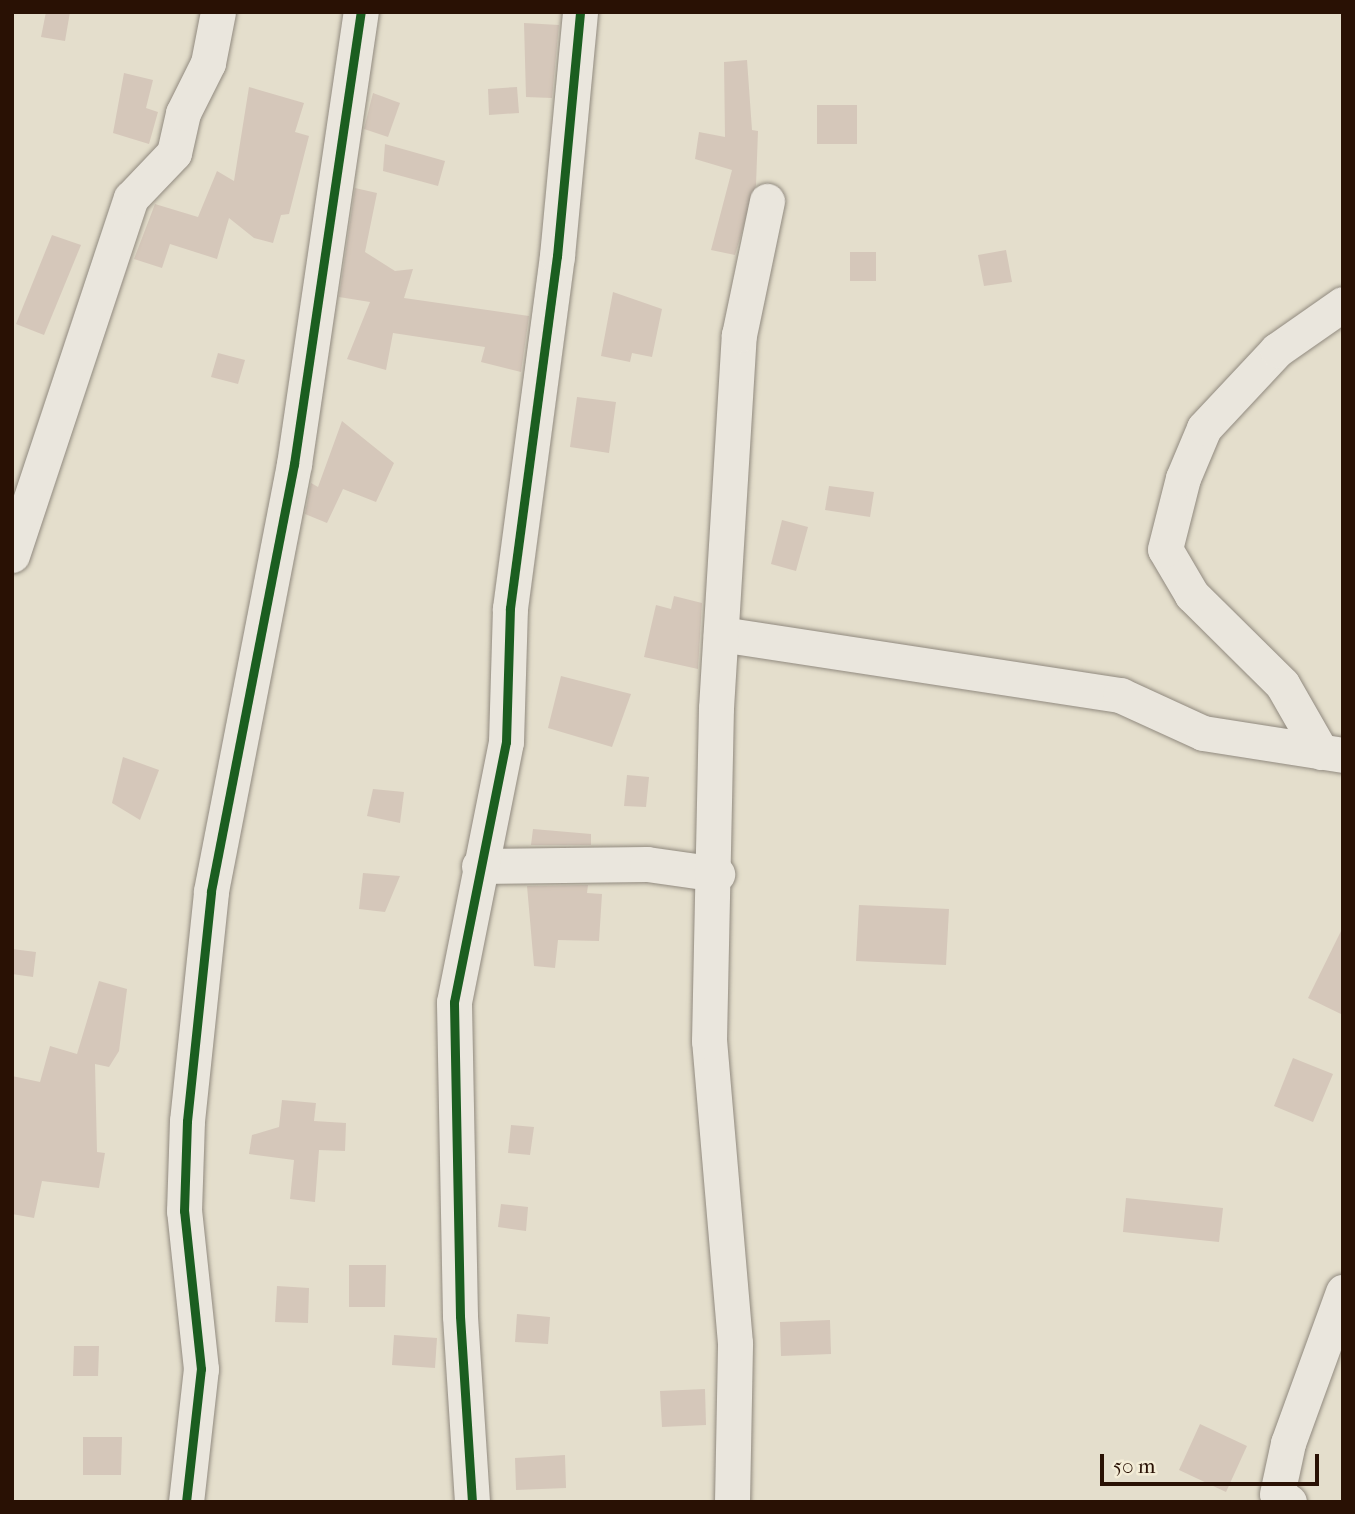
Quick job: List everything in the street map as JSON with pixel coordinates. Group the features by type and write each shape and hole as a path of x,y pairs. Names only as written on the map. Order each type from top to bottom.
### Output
{"street":[{"path":"12,555 44,475 131,198 174,153 183,113 208,63 218,12"},
{"path":"186,1502 201,1339 184,1210 186,1146 211,891 294,464 361,12"},
{"path":"472,1502 460,1316 453,1035 479,866 506,741 510,608 557,256 580,12"},
{"path":"732,1502 735,1343 709,1041 717,874 721,634 739,335 767,201"},
{"path":"1332,754 1282,684 1192,595 1165,549 1183,478 1204,428 1277,350 1343,304"},
{"path":"721,634 1120,695 1203,733 1332,754"},
{"path":"479,866 647,864 717,874"},
{"path":"1289,1502 1277,1494 1288,1443 1343,1292"}],"building":[{"path":"46,12 70,12 65,41 41,37"},
{"path":"524,23 559,25 552,98 526,97"},
{"path":"747,60 752,130 758,131 756,185 735,255 711,250 732,170 695,159 699,132 725,137 724,62"},
{"path":"124,73 153,80 146,108 158,112 149,144 113,133"},
{"path":"249,87 304,103 295,132 309,136 289,214 281,215 273,243 254,238 229,218 217,259 170,244 162,268 134,259 155,204 198,217 217,171 234,181"},
{"path":"517,87 519,113 489,115 488,89"},
{"path":"373,93 400,103 388,137 364,129"},
{"path":"817,105 857,105 857,144 817,144"},
{"path":"385,144 445,161 438,186 383,171"},
{"path":"355,188 377,193 365,252 395,271 413,269 404,298 529,316 521,372 481,362 485,347 393,333 386,370 347,359 370,302 339,297"},
{"path":"52,235 81,245 44,335 16,324"},
{"path":"1006,250 1012,282 984,286 978,255"},
{"path":"850,252 876,252 876,281 850,281"},
{"path":"613,292 662,309 652,357 632,353 630,362 601,356"},
{"path":"218,353 245,360 238,384 211,377"},
{"path":"577,397 616,402 609,453 570,447"},
{"path":"342,421 394,463 376,502 343,489 327,523 305,514 311,483 318,487"},
{"path":"829,486 874,492 870,517 825,510"},
{"path":"782,520 808,527 796,571 771,564"},
{"path":"674,596 702,603 698,669 644,657 656,605 671,609"},
{"path":"561,676 631,694 612,747 548,728"},
{"path":"123,757 159,770 140,820 112,803"},
{"path":"627,775 649,777 646,807 624,806"},
{"path":"373,789 404,792 400,823 367,816"},
{"path":"533,829 591,834 591,845 531,845"},
{"path":"363,873 400,876 385,912 359,909"},
{"path":"588,885 587,893 602,894 599,941 558,940 555,968 534,966 527,886"},
{"path":"859,905 949,909 946,965 856,961"},
{"path":"1343,927 1343,1015 1308,998"},
{"path":"12,949 36,952 33,977 12,974"},
{"path":"99,981 127,989 119,1051 109,1067 95,1064 97,1152 105,1153 99,1188 42,1181 34,1218 12,1214 12,1076 40,1082 50,1046 77,1054"},
{"path":"1293,1058 1333,1074 1313,1122 1274,1106"},
{"path":"282,1100 316,1103 314,1121 346,1123 345,1151 319,1150 315,1202 290,1199 294,1160 249,1154 252,1135 279,1127"},
{"path":"511,1125 534,1127 530,1155 508,1153"},
{"path":"1126,1198 1223,1208 1219,1242 1123,1232"},
{"path":"501,1204 528,1207 526,1231 498,1227"},
{"path":"349,1265 386,1265 385,1307 349,1307"},
{"path":"277,1286 309,1288 308,1323 275,1322"},
{"path":"517,1314 550,1317 548,1344 515,1342"},
{"path":"830,1320 831,1354 781,1356 780,1322"},
{"path":"394,1335 437,1338 435,1368 392,1365"},
{"path":"74,1346 99,1346 98,1376 73,1376"},
{"path":"705,1389 706,1425 662,1427 660,1391"},
{"path":"1200,1424 1247,1446 1226,1492 1179,1470"},
{"path":"83,1437 122,1437 121,1475 83,1475"},
{"path":"565,1455 566,1488 516,1490 515,1458"}],"cycle path":[{"path":"186,1502 201,1369 184,1211 187,1121 211,891 294,464 361,12"},
{"path":"472,1502 460,1316 454,1002 506,742 510,608 557,256 580,12"}]}
